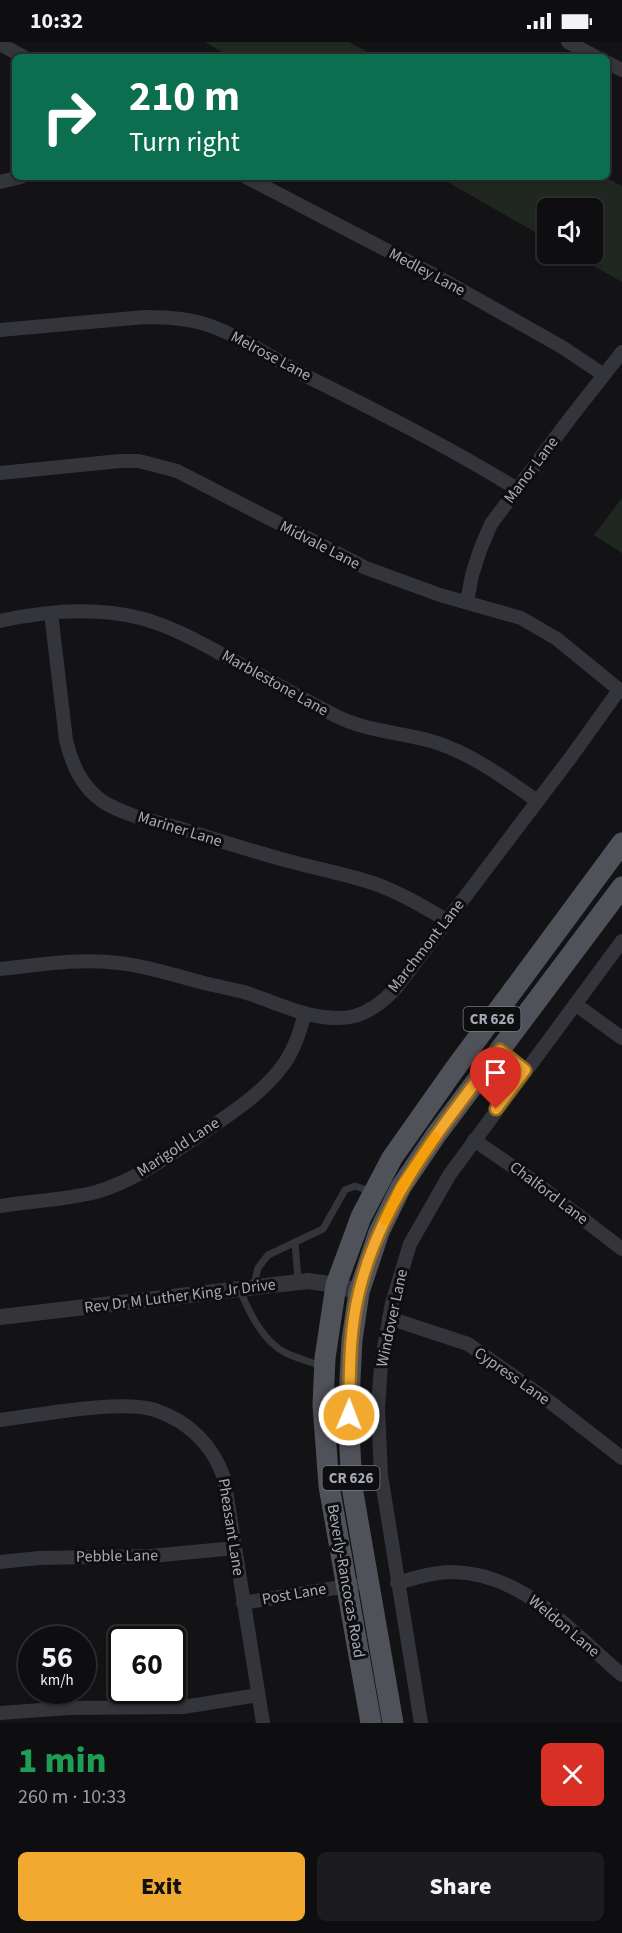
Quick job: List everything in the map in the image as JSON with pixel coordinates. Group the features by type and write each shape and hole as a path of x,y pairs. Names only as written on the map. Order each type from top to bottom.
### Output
{"main road":[{"name":"Beverly-Rancocas Road","path":"371,1723 329,1486 323,1406 325,1367 336,1285 361,1217 398,1149 622,843"},
{"name":"Beverly-Rancocas Road","path":"393,1723 352,1487 349,1432 352,1342 359,1292 379,1232 401,1187 436,1135 622,887"},
{"path":"500,1050 501,1037 506,1023 548,967 554,952 555,934"}],"street":[{"path":"568,42 590,54"},
{"path":"0,44 18,54"},
{"name":"Medley Lane","path":"252,180 446,282 562,347 604,375"},
{"name":"Melrose Lane","path":"0,330 145,317 165,317 206,325 245,342 476,463 517,489"},
{"name":"Manor Lane","path":"467,602 472,575 484,537 500,510 622,352"},
{"name":"Midvale Lane","path":"0,472 120,461 140,461 177,471 366,568 440,595 521,618 557,639 621,691"},
{"name":"Marblestone Lane","path":"0,621 78,612 118,614 160,624 200,641 334,716 373,730 432,741 450,748 514,784 537,801"},
{"name":"Mariner Lane","path":"51,614 70,757 88,789 102,801 119,810 155,822 371,883 417,902 446,920"},
{"name":"Marchmont Lane","path":"0,969 75,962 118,962 244,992 305,1013 336,1018 370,1011 396,988 621,691"},
{"name":"Windover Lane","path":"421,1723 381,1475 378,1408 381,1365 397,1283 410,1244 439,1190 622,941"},
{"path":"575,1004 622,1038"},
{"name":"Marigold Lane","path":"0,1206 94,1192 128,1179 162,1159 227,1116 266,1085 292,1051 305,1013"},
{"path":"500,1050 525,1070"},
{"name":"Chalford Lane","path":"474,1140 544,1189 622,1249"},
{"name":"Rev Dr M Luther King Jr Drive","path":"0,1317 308,1281 336,1285 359,1292"},
{"name":"Cypress Lane","path":"389,1318 468,1344 554,1405 622,1458"},
{"name":"Pheasant Lane","path":"0,1420 120,1407 154,1410 196,1432 218,1461 228,1496 263,1723"},
{"name":"Pebble Lane","path":"0,1562 39,1558 151,1556 235,1548"},
{"name":"Weldon Lane","path":"397,1583 451,1572 502,1581 546,1607 622,1675"},
{"path":"346,1586 368,1584"},
{"name":"Post Lane","path":"243,1603 346,1586"},
{"path":"0,1713 69,1708 183,1707 258,1695"}],"lane":[{"path":"325,1367 284,1352 263,1333 248,1309 247,1289 268,1255 323,1228 345,1190 355,1186 374,1192"},
{"path":"295,1242 297,1283"}],"shaded area":[{"path":"205,42 349,42 371,54 225,54"},
{"path":"444,180 610,180 622,186 622,282 590,264 603,264 603,198 537,198 537,233"},
{"path":"622,498 622,553 594,535"}],"slow traffic":[{"path":"385,1220 401,1187 435,1137"}],"route":[{"path":"349,1415 352,1342 359,1292 379,1232 401,1187 436,1135 500,1050 525,1070 496,1109"}]}
